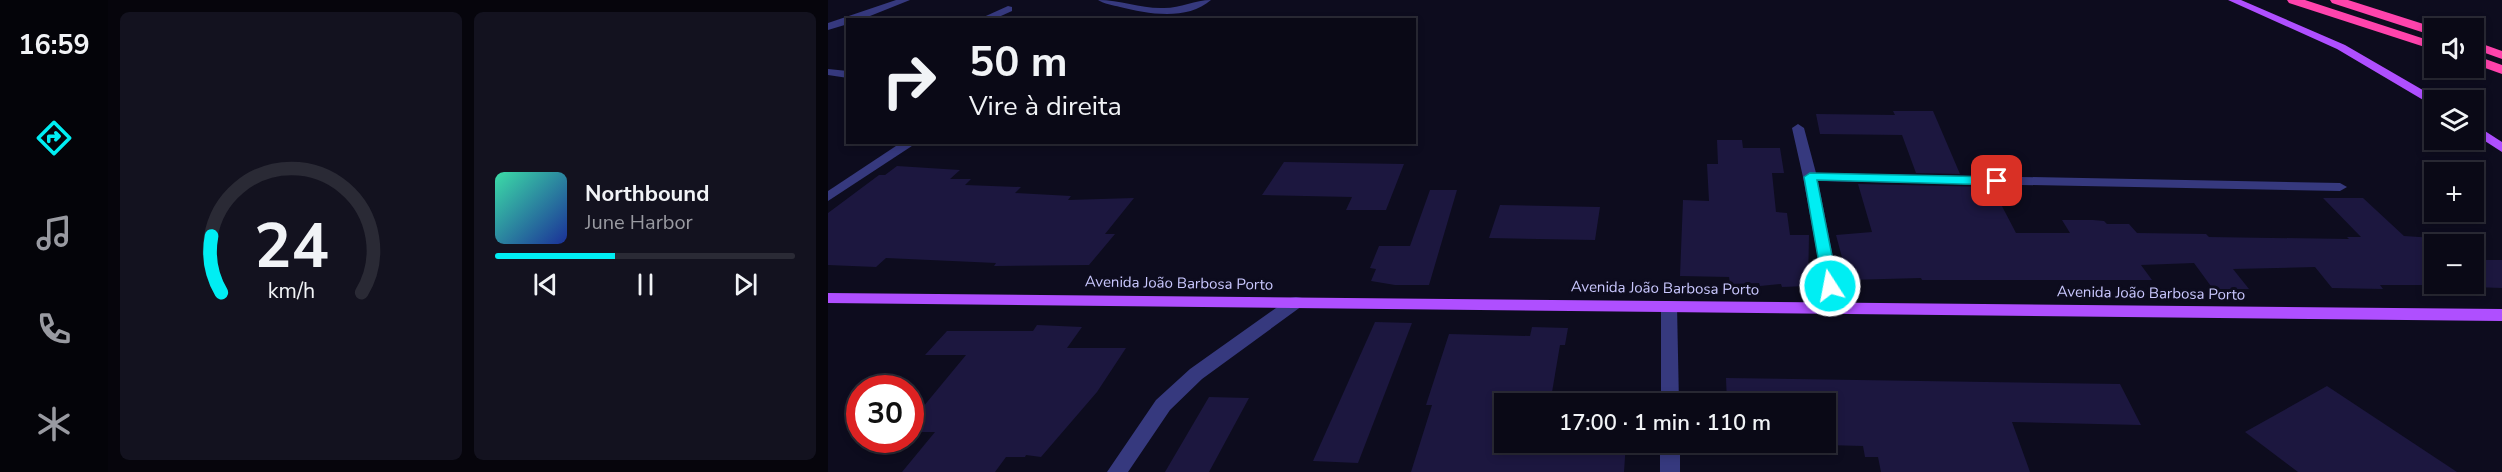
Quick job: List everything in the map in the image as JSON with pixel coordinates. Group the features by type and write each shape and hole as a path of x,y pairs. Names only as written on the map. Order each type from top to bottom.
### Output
{"highway":[{"path":"2292,0 2424,43"},
{"path":"2336,0 2424,29"},
{"path":"2484,49 2502,55"},
{"path":"2484,64 2502,70"}],"main road":[{"path":"2233,0 2341,47 2424,95"},
{"path":"2484,135 2502,148"},
{"name":"Avenida João Barbosa Porto","path":"828,298 2502,315"}],"street":[{"path":"854,18 905,0"},
{"path":"1103,0 1157,13 1170,13 1191,8 1206,0"},
{"path":"987,18 1008,9"},
{"path":"1161,18 1170,13"},
{"path":"828,27 846,21"},
{"path":"828,72 846,74"},
{"path":"1798,128 1810,177 1834,308"},
{"path":"828,197 909,144"},
{"path":"1810,177 2340,187"},
{"path":"1117,472 1163,405 1196,374 1296,302"},
{"path":"1670,306 1670,393"},
{"path":"1670,453 1670,472"}],"building":[{"path":"1893,111 1933,111 1960,174 1916,173 1902,135 1820,134 1816,114 1895,115"},
{"path":"1717,140 1742,140 1743,148 1780,148 1784,173 1772,173 1776,212 1787,213 1790,235 1809,235 1808,286 1730,284 1729,277 1680,276 1683,200 1709,201 1707,164 1718,164"},
{"path":"1284,162 1404,164 1386,210 1346,210 1352,197 1262,195"},
{"path":"897,166 960,170 950,179 971,179 965,185 1021,187 1015,193 1071,196 1068,200 1134,198 1105,234 1115,234 1089,265 994,266 996,263 886,258 876,267 828,265 828,213 879,175 885,175"},
{"path":"1858,184 1992,187 2016,233 2070,233 2062,220 2093,220 2104,221 2107,224 2129,224 2137,233 2206,234 2209,237 2349,239 2347,237 2361,237 2323,198 2363,198 2404,236 2424,237 2424,285 2380,285 2383,289 2332,288 2315,267 2233,269 2249,289 2213,289 2194,263 2141,265 2152,280 1922,280 1921,278 1848,280 1836,235 1872,232"},
{"path":"1430,190 1457,190 1429,285 1395,285 1371,281 1376,269 1370,268 1379,246 1410,246"},
{"path":"1500,205 1600,207 1595,240 1489,238"},
{"path":"2484,260 2502,260 2502,288 2484,287"},
{"path":"1375,322 1412,323 1358,463 1313,461"},
{"path":"1037,325 1082,327 1067,348 1126,348 1097,392 1041,457 1026,455 1025,457 1006,457 995,472 902,472 918,453 924,453 924,445 935,432 924,432 924,406 966,355 925,355 947,331 1033,331"},
{"path":"1532,327 1568,328 1565,345 1560,345 1552,393 1494,393 1494,453 1625,453 1624,472 1411,472 1432,405 1426,405 1449,334 1530,336"},
{"path":"1726,378 2120,384 2141,425 2012,422 2030,472 1881,472 1878,457 1865,457 1863,446 1836,445 1836,393 1727,393"},
{"path":"2327,386 2457,472 2298,472 2245,432"},
{"path":"1209,397 1249,398 1209,472 1165,472"}],"route":[{"path":"1830,286 1810,177 1997,181"}]}
